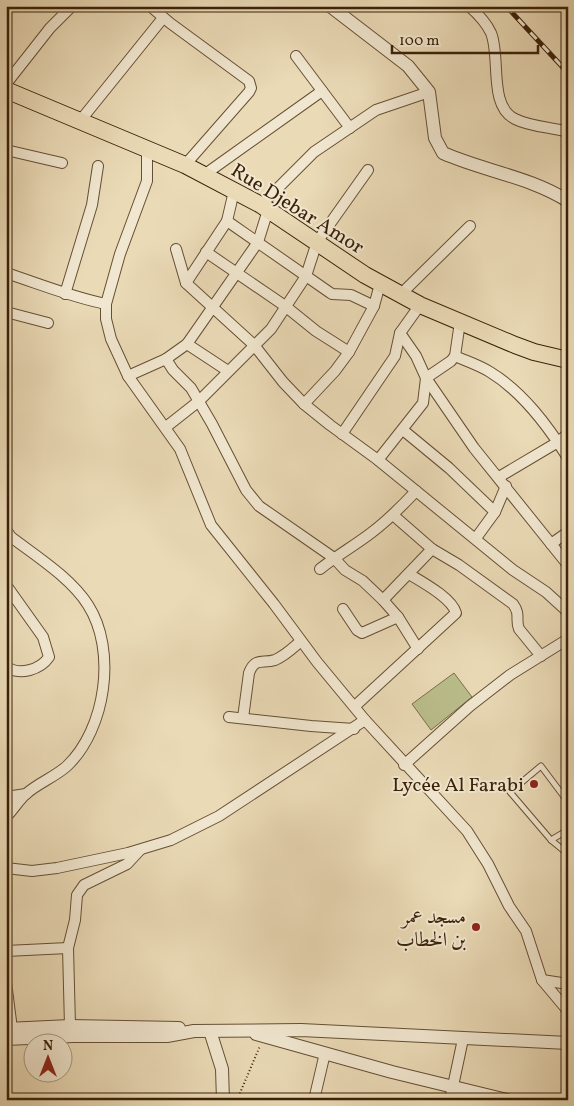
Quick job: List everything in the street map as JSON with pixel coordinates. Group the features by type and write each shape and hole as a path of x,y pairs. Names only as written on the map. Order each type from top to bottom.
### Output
{"main road":[{"name":"Rue Djebar Amor","path":"6,90 185,165 265,207 380,284 420,305 534,352 568,360"}],"street":[{"path":"6,84 38,42 72,6"},
{"path":"150,6 163,18 249,81 251,88 185,165"},
{"path":"330,6 408,66 429,92 435,138 443,153 535,185 552,192 568,202"},
{"path":"469,6 480,17 491,34 496,61 498,92 507,114 514,119 529,124 568,132"},
{"path":"80,121 163,18"},
{"path":"296,56 350,128"},
{"path":"204,175 322,91"},
{"path":"128,376 166,359 187,344 258,242 265,207 314,152 383,107 429,92"},
{"path":"147,148 147,181 120,254 106,304 106,319 111,340 128,376 180,449 211,525 240,560 317,662 365,720 404,765 467,831 479,849 509,906 526,931 542,980 568,1011"},
{"path":"6,150 62,163"},
{"path":"65,294 92,205 98,166"},
{"path":"166,427 199,401 271,329 306,276 317,242 368,170"},
{"path":"186,283 227,221 234,191"},
{"path":"227,221 332,294 351,294 374,306"},
{"path":"400,295 470,226"},
{"path":"176,249 186,283 254,345 259,354 304,404 378,460 513,570 546,592 568,612"},
{"path":"206,252 285,306 316,331 349,352"},
{"path":"6,273 65,294 106,304"},
{"path":"304,404 335,371 349,352 374,306 380,284"},
{"path":"342,434 395,356 400,333 420,305"},
{"path":"6,312 48,323"},
{"path":"426,378 451,362 455,356 460,322"},
{"path":"400,333 416,356 426,378 474,448 568,565"},
{"path":"187,344 228,370"},
{"path":"455,356 490,372 510,387 530,407 558,442 568,458"},
{"path":"166,359 199,401 246,490 259,506 334,558 345,570 363,581 384,600 398,617 418,649"},
{"path":"378,460 423,403 426,378"},
{"path":"403,430 449,468 495,512"},
{"path":"498,477 558,442 568,434"},
{"path":"476,538 495,512 506,486"},
{"path":"320,569 393,515 416,491"},
{"path":"393,515 432,549 459,565 512,604 518,613 518,629 541,656"},
{"path":"551,544 568,532"},
{"path":"6,817 26,794 67,766 83,745 92,730 97,714 105,662 101,633 88,604 70,584 8,537"},
{"path":"384,600 432,549"},
{"path":"355,706 454,616 456,611 437,592 409,574"},
{"path":"6,585 43,637 49,657 34,669 23,671 9,669 6,666"},
{"path":"343,610 357,630 362,633 398,617"},
{"path":"404,765 470,706 510,675 568,639"},
{"path":"243,718 249,673 252,666 256,662 275,660 301,641"},
{"path":"229,717 354,729"},
{"path":"6,868 32,871 140,849 171,840 218,816 354,729 365,720"},
{"path":"6,797 26,794"},
{"path":"70,1026 68,948 75,920 76,895 84,886 127,864 140,849"},
{"path":"6,951 68,948"},
{"path":"542,980 568,984"},
{"path":"6,982 8,1032"},
{"path":"8,1032 70,1026 165,1027 194,1031 251,1032 301,1030 568,1043"},
{"path":"8,1032 73,1036 167,1036 194,1031"},
{"path":"210,1031 222,1069 223,1100"},
{"path":"251,1032 263,1037 325,1053 452,1094 507,1100"},
{"path":"452,1094 463,1039"},
{"path":"314,1100 325,1053"}],"lane":[{"path":"568,802 541,766 510,792 551,840 568,854"},
{"path":"551,840 568,830"}],"path":[{"path":"238,1100 263,1037"}],"green space":[{"path":"454,673 472,697 431,730 412,704"}],"railway":[{"path":"506,6 568,73"}],"place":[{"name":"Lycée Al Farabi","path":"534,784"},
{"name":"مسجد عمر بن الخطاب","path":"476,927"}]}
